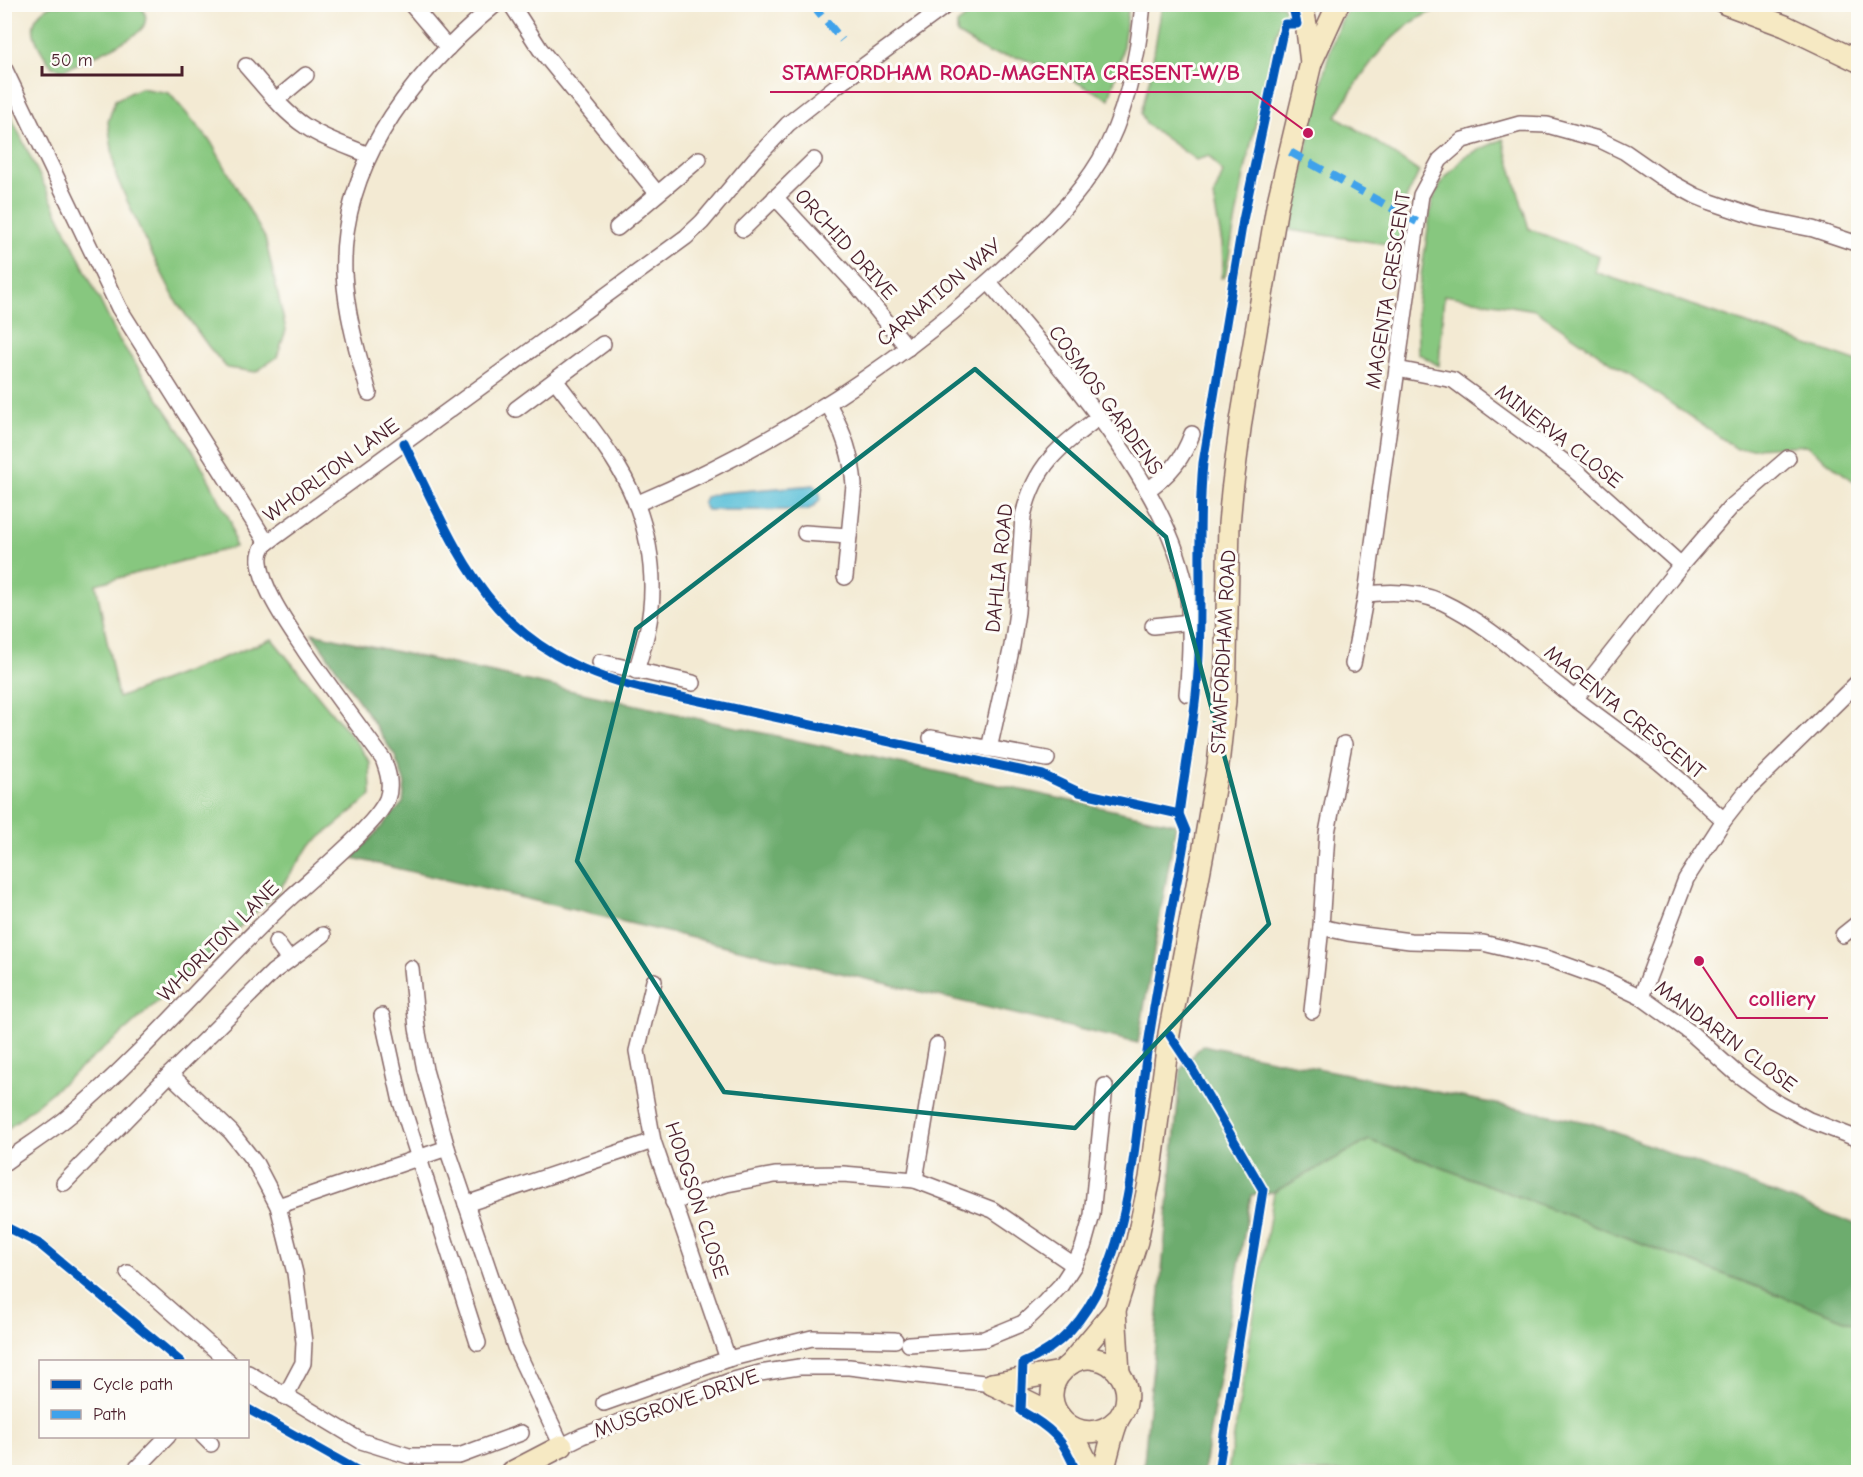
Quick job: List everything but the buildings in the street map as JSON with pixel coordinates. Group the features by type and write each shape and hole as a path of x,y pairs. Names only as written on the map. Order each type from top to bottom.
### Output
{"main road":[{"name":"STAMFORDHAM ROAD","path":"1302,4 1311,63"},
{"name":"STAMFORDHAM ROAD","path":"1103,1473 1118,1419 1125,1409 1127,1396 1125,1384 1119,1373 1115,1310 1137,1241 1150,1178 1169,1034 1218,765 1225,701 1229,524 1236,456 1277,206 1311,63 1338,4"},
{"path":"1726,4 1785,26 1858,61"},
{"name":"STAMFORDHAM ROAD","path":"1092,1473 1054,1406 1053,1394 1055,1383 1066,1368 1115,1310"},
{"path":"992,1384 1066,1368 1081,1359 1093,1358 1110,1364 1119,1373"},
{"path":"992,1384 1085,1432 1097,1432 1109,1427 1118,1419"},
{"name":"MUSGROVE DRIVE","path":"512,1473 562,1446"}],"street":[{"path":"411,4 448,48"},
{"path":"369,393 352,333 344,271 346,240 359,180 382,130 399,104 448,48 496,4"},
{"path":"511,4 540,49 657,193"},
{"name":"WHORLTON LANE","path":"4,1163 74,1113 125,1065 276,911 345,849 375,818 387,799 388,771 383,759 324,679 286,624 273,600 260,564 260,554 267,543 686,237 702,222 754,160 788,124 850,75 948,4"},
{"name":"CARNATION WAY","path":"636,504 736,457 828,404 908,348 989,282 1063,211 1087,180 1109,143 1127,96 1135,64 1143,4"},
{"path":"246,66 276,100 303,125 316,133 369,155"},
{"path":"4,68 119,308 267,543"},
{"path":"276,100 306,75"},
{"name":"MAGENTA CRESCENT","path":"1353,664 1366,594 1420,195 1440,160 1463,140 1520,123 1547,125 1598,139 1625,152 1661,177 1696,196 1758,218 1813,229 1858,244"},
{"path":"617,228 699,159"},
{"name":"ORCHID DRIVE","path":"743,229 814,160"},
{"name":"ORCHID DRIVE","path":"775,197 859,288 908,348"},
{"name":"COSMOS GARDENS","path":"989,282 1098,417 1147,490 1173,544 1187,597 1190,622 1187,694"},
{"path":"516,409 603,344"},
{"name":"MINERVA CLOSE","path":"1396,369 1453,380 1574,469 1681,565"},
{"path":"555,380 616,462 627,481 647,537 652,587 648,631 636,671"},
{"path":"828,404 840,424 854,473 845,577"},
{"name":"DAHLIA ROAD","path":"989,749 1012,646 1026,501 1037,475 1055,452 1098,417"},
{"path":"1147,490 1176,465 1192,434"},
{"path":"1575,699 1681,565 1731,507 1788,458"},
{"path":"805,533 849,536"},
{"name":"MAGENTA CRESCENT","path":"1366,594 1390,591 1418,594 1441,602 1497,637 1660,763 1724,820"},
{"path":"1153,626 1190,622"},
{"path":"600,662 693,683"},
{"path":"1641,997 1686,879 1724,820 1746,792 1858,682"},
{"path":"932,738 1047,759"},
{"path":"1312,1011 1321,927 1327,833 1344,744"},
{"path":"1843,935 1858,923"},
{"name":"MANDARIN CLOSE","path":"1321,927 1410,941 1483,943 1549,959 1599,977 1641,997 1691,1033 1737,1074 1772,1100 1809,1120 1858,1139"},
{"path":"67,1173 273,972 323,935"},
{"path":"276,942 289,960"},
{"path":"411,968 417,1028 425,1070 447,1148 515,1347 562,1446"},
{"name":"HODGSON CLOSE","path":"654,981 637,1051 652,1141 728,1359"},
{"path":"382,1016 401,1102 417,1157 478,1343"},
{"path":"915,1180 937,1045"},
{"path":"170,1074 231,1132 256,1164 278,1206 295,1273 304,1342 303,1363 285,1397"},
{"path":"604,1403 728,1359 812,1338 902,1342 984,1339 1023,1323 1053,1293 1083,1247 1092,1215 1105,1086"},
{"path":"466,1204 652,1141"},
{"path":"278,1206 447,1148"},
{"path":"673,1202 727,1184 776,1175 843,1174 915,1180 993,1210 1074,1264"},
{"path":"128,1273 227,1360"},
{"name":"MUSGROVE DRIVE","path":"562,1446 582,1436 730,1382 778,1370 799,1367 849,1367 992,1384"},
{"path":"249,1374 361,1441 409,1456 459,1456 521,1433"},
{"path":"133,1473 167,1438"}],"highlighted area":[{"path":"975,369 1166,537 1269,924 1075,1128 724,1092 577,861 636,629"}],"green space":[{"path":"983,4 1129,5 1121,58 1109,99 1055,71 1021,58 988,53 957,34 957,24"},
{"path":"52,5 141,5 146,18 143,27 130,38 64,70 52,67 34,33 36,18"},
{"path":"1162,5 1282,5 1288,16 1281,17 1276,34 1244,175 1225,277 1221,278 1222,243 1213,197 1223,173 1209,156 1196,160 1146,124 1141,113 1150,77"},
{"path":"1351,5 1456,5 1435,10 1400,32 1371,63 1336,116 1419,172 1405,201 1399,246 1290,230 1312,122 1329,54 1340,23"},
{"path":"140,88 169,93 211,142 265,238 286,330 277,357 256,372 227,368 208,346 176,301 116,176 108,122 115,100"},
{"path":"4,102 118,338 196,455 231,522 235,547 96,584 118,698 272,639 360,747 370,763 371,796 310,846 276,894 126,1030 5,1131"},
{"path":"1503,139 1529,229 1599,256 1595,272 1858,362 1858,485 1806,445 1737,449 1535,310 1444,295 1439,366 1418,353 1417,303 1432,202 1443,180 1465,156"},
{"path":"312,633 1176,824 1138,1043 353,858 403,803 405,783 395,756"},
{"path":"1202,1045 1591,1123 1858,1225 1858,1325 1369,1140 1274,1192 1251,1195 1203,1472 1143,1472 1181,1069"},
{"path":"1369,1140 1858,1325 1858,1472 1228,1472 1274,1192"}],"water":[{"path":"814,485 820,493 820,499 807,510 707,510 703,504 706,497 718,493"}],"marked path":[{"path":"812,4 842,40"},
{"path":"1290,152 1417,222"}],"cycle path":[{"path":"1076,1472 1067,1451 1055,1436 1021,1411 1023,1363 1061,1340 1088,1308 1112,1256 1132,1172 1146,1059 1186,831 1179,814 1198,675 1200,511 1203,463 1243,220 1282,36 1285,24 1297,24 1292,4"},
{"path":"404,443 446,529 467,566 490,598 517,627 550,651 590,672 640,688 1043,775 1079,792 1179,814"},
{"path":"1169,1034 1191,1067 1263,1190 1218,1472"},
{"path":"4,1226 38,1243 179,1360"},
{"path":"249,1410 360,1472"}],"place":[{"name":"STAMFORDHAM ROAD-MAGENTA CRESENT-W/B","path":"1308,133"},
{"name":"colliery","path":"1699,961"}]}
